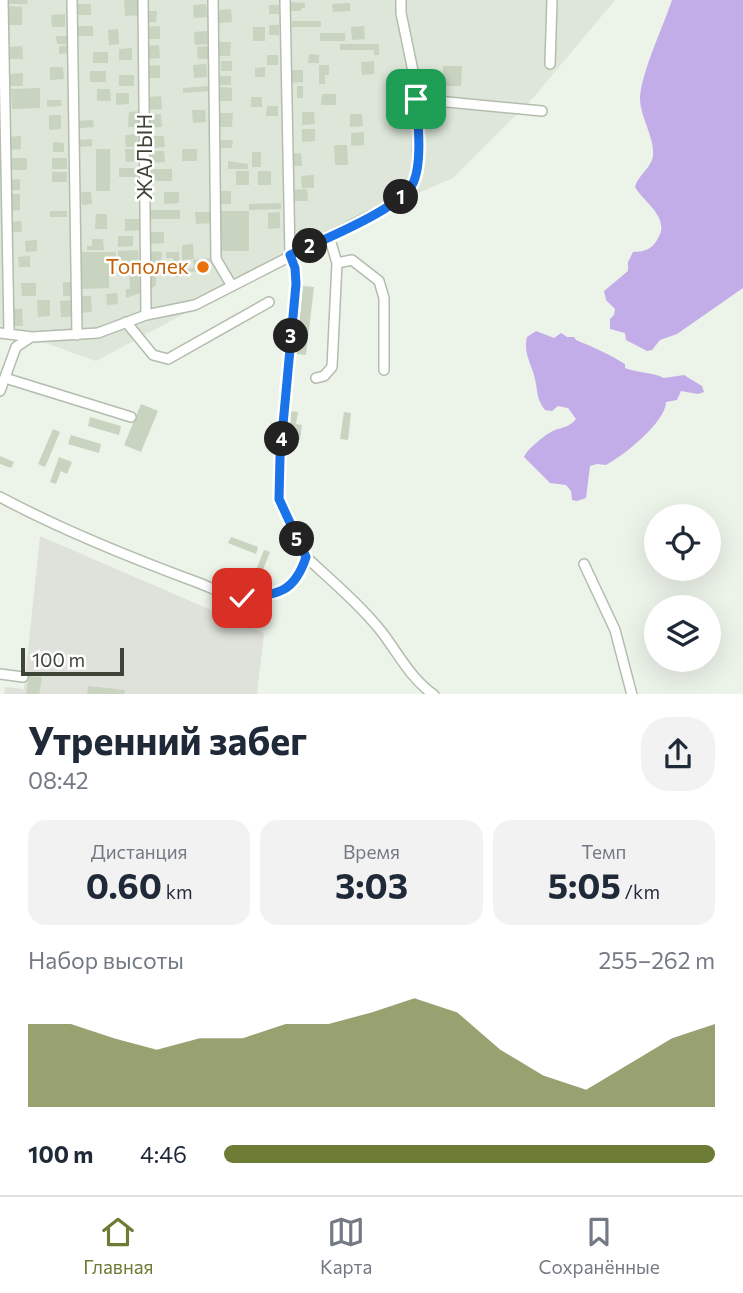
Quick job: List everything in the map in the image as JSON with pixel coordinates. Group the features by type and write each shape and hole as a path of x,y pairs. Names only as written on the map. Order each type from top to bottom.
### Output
{"street":[{"path":"3,0 4,333 32,337 98,332 146,315 195,305 377,212 403,196 412,185 417,172 414,76 401,13 401,0"},
{"path":"72,0 77,335"},
{"name":"ЖАЛЫН","path":"143,0 146,315"},
{"path":"213,0 216,259 232,286"},
{"path":"285,0 290,255 295,268 296,284 280,457 279,499 306,557 381,631 413,677 433,694"},
{"path":"550,64 552,0"},
{"path":"416,99 542,111"},
{"path":"316,378 324,376 332,367 337,263 329,236"},
{"path":"337,263 352,260 379,281 384,298 384,370"},
{"path":"125,322 153,355 168,359 269,302"},
{"path":"0,391 16,347 23,340 32,337"},
{"path":"5,378 131,418"},
{"path":"0,497 46,521 159,569 242,598 266,596 288,588 300,573 306,557"},
{"path":"584,564 615,629 632,694"},
{"path":"0,674 23,677"}],"shaded area":[{"path":"0,0 615,0 533,98 453,178 378,210 96,361 12,331 0,331"},
{"path":"672,0 743,0 743,288 677,334 660,340 652,350 647,351 626,340 625,333 610,329 610,319 615,309 606,300 604,291 628,271 628,262 633,252 650,248 661,232 655,211 635,187 650,164 653,153 651,137 640,105 642,86"},
{"path":"536,331 554,338 561,333 574,337 619,360 630,370 664,378 684,375 702,386 704,392 698,394 681,391 677,400 666,402 659,419 623,454 606,465 590,466 586,498 572,500 571,491 566,485 550,483 524,457 542,438 576,419 568,408 558,406 552,411 545,410 540,402 526,349 527,337"},
{"path":"40,536 264,633 257,694 4,694 5,687 24,689"}],"building":[{"path":"9,0 27,0 28,4 9,4"},
{"path":"124,0 138,0 139,15 125,16"},
{"path":"288,2 305,3 305,8 301,11 287,11"},
{"path":"350,3 350,11 333,12 332,4"},
{"path":"76,4 91,4 91,15 76,15"},
{"path":"206,4 207,17 194,18 193,5"},
{"path":"269,5 279,5 279,14 269,14"},
{"path":"7,6 22,7 22,25 7,25"},
{"path":"231,9 232,22 219,23 218,10"},
{"path":"148,11 157,11 156,22 148,22"},
{"path":"65,14 65,27 52,27 51,15"},
{"path":"292,21 321,21 321,27 292,27"},
{"path":"269,25 279,25 279,35 269,35"},
{"path":"78,26 93,26 93,36 78,36"},
{"path":"160,26 160,39 148,39 147,27"},
{"path":"364,26 365,39 352,40 351,27"},
{"path":"253,27 265,27 265,41 253,41"},
{"path":"118,29 119,44 109,45 108,30"},
{"path":"207,31 208,44 195,45 194,32"},
{"path":"320,33 345,33 345,41 320,41"},
{"path":"56,36 67,36 67,44 57,44"},
{"path":"218,42 231,42 230,56 218,56"},
{"path":"340,44 379,44 379,55 374,55 374,50 340,50"},
{"path":"69,45 70,53 59,54 59,46"},
{"path":"159,45 160,58 147,59 146,46"},
{"path":"22,46 23,59 9,59 9,47"},
{"path":"210,46 210,59 198,59 197,47"},
{"path":"132,48 132,60 119,60 119,49"},
{"path":"93,52 108,52 108,63 93,63"},
{"path":"309,54 319,55 319,63 308,63"},
{"path":"267,55 278,55 278,65 267,65"},
{"path":"221,61 232,61 232,71 221,71"},
{"path":"374,61 374,74 362,75 361,62"},
{"path":"206,64 207,77 194,78 193,65"},
{"path":"160,65 160,78 148,78 147,66"},
{"path":"319,65 329,65 325,84 319,84"},
{"path":"443,66 462,66 461,86 442,86"},
{"path":"50,67 63,67 64,79 50,80"},
{"path":"265,67 265,77 255,77 255,68"},
{"path":"290,70 303,70 303,82 291,83"},
{"path":"90,71 106,71 106,82 90,82"},
{"path":"23,73 23,86 10,86 9,74"},
{"path":"119,75 134,75 134,86 119,86"},
{"path":"220,76 231,76 231,85 220,85"},
{"path":"209,86 210,91 183,93 183,88"},
{"path":"297,86 303,86 303,98 297,98"},
{"path":"220,87 232,88 232,101 219,101"},
{"path":"40,88 40,108 12,109 11,89"},
{"path":"97,89 110,89 111,101 97,101"},
{"path":"116,93 129,93 129,104 116,105"},
{"path":"322,94 336,94 336,105 321,105"},
{"path":"161,96 162,109 149,110 148,97"},
{"path":"251,97 262,97 262,107 251,107"},
{"path":"47,100 61,100 62,106 47,107"},
{"path":"267,106 278,106 278,116 266,116"},
{"path":"192,110 205,110 206,122 193,123"},
{"path":"141,111 141,127 128,127 129,112"},
{"path":"302,112 314,112 315,124 302,125"},
{"path":"220,113 233,113 232,127 220,127"},
{"path":"161,114 162,127 149,128 149,115"},
{"path":"350,114 362,114 363,126 350,127"},
{"path":"49,115 61,115 61,129 49,130"},
{"path":"93,120 94,127 79,128 79,121"},
{"path":"302,129 315,129 315,141 302,142"},
{"path":"364,132 364,145 351,146 351,133"},
{"path":"137,134 138,147 126,147 125,135"},
{"path":"21,136 21,149 9,150 8,137"},
{"path":"149,136 164,136 165,147 150,148"},
{"path":"92,139 92,146 78,147 78,140"},
{"path":"218,140 233,140 232,148 218,148"},
{"path":"53,142 64,143 64,152 53,152"},
{"path":"334,145 347,145 348,165 335,165"},
{"path":"96,149 110,149 110,191 96,191"},
{"path":"125,149 138,149 139,161 126,162"},
{"path":"182,149 197,149 197,161 182,161"},
{"path":"149,151 164,151 165,162 149,163"},
{"path":"252,152 261,152 261,167 252,167"},
{"path":"301,153 302,166 289,166 289,154"},
{"path":"10,158 27,158 27,170 10,170"},
{"path":"52,158 67,158 67,169 52,169"},
{"path":"228,161 248,164 248,169 228,169"},
{"path":"119,168 141,168 141,177 119,177"},
{"path":"148,169 172,169 172,181 148,181"},
{"path":"236,171 249,171 249,185 236,185"},
{"path":"258,171 271,171 271,185 258,185"},
{"path":"52,172 67,172 67,182 52,182"},
{"path":"314,175 314,188 302,188 301,176"},
{"path":"20,179 20,190 9,190 8,180"},
{"path":"307,189 308,201 290,201 289,190"},
{"path":"219,191 231,191 231,204 218,204"},
{"path":"81,192 91,192 92,204 82,205"},
{"path":"164,192 179,192 179,203 164,204"},
{"path":"8,194 20,194 20,210 8,211"},
{"path":"281,203 281,209 249,210 249,204"},
{"path":"150,210 180,210 180,219 150,219"},
{"path":"50,211 67,211 67,217 50,217"},
{"path":"219,211 249,211 249,251 219,251"},
{"path":"195,212 211,212 211,223 196,224"},
{"path":"280,212 280,228 268,229 268,213"},
{"path":"96,214 107,214 107,229 95,229"},
{"path":"125,219 140,219 140,230 125,231"},
{"path":"21,221 22,232 10,232 10,222"},
{"path":"149,232 164,232 164,243 149,244"},
{"path":"118,236 133,236 133,246 118,247"},
{"path":"92,239 103,239 104,250 87,250 87,246 92,246"},
{"path":"37,240 37,251 26,252 25,241"},
{"path":"193,244 194,259 182,260 182,245"},
{"path":"138,250 140,293 126,298 126,289 130,289 129,263 118,263 118,251"},
{"path":"148,251 162,252 161,263 157,263 156,285 152,288 147,282"},
{"path":"79,252 116,252 116,264 109,264 109,288 79,289"},
{"path":"166,252 179,252 180,277 174,277 173,258 166,258"},
{"path":"30,256 30,267 19,267 18,257"},
{"path":"210,258 211,270 188,272 188,269 194,268 193,260"},
{"path":"63,282 71,282 71,296 63,296"},
{"path":"21,283 36,283 36,296 22,296"},
{"path":"303,286 314,287 306,355 295,354"},
{"path":"117,293 118,304 107,305 106,294"},
{"path":"79,296 91,296 92,312 80,313"},
{"path":"37,300 50,300 50,316 38,317"},
{"path":"72,300 73,317 61,317 60,301"},
{"path":"10,309 22,309 23,326 11,326"},
{"path":"141,404 158,411 141,452 124,445"},
{"path":"288,411 298,412 296,424 302,425 300,440 285,438"},
{"path":"344,412 351,413 348,440 340,439"},
{"path":"90,417 121,426 119,435 88,426"},
{"path":"53,429 60,432 45,467 38,464"},
{"path":"71,435 101,444 99,453 68,444"},
{"path":"0,456 14,462 11,468 0,464"},
{"path":"59,457 72,462 67,474 61,471 56,484 50,482"},
{"path":"231,537 258,547 256,554 228,543"},
{"path":"264,550 270,552 262,572 256,570"},
{"path":"29,676 42,677 39,694 26,694"},
{"path":"88,686 125,690 124,694 87,694"}],"place":[{"name":"Тополек","path":"203,267"}],"route":[{"path":"242,598 266,596 288,588 300,573 306,557 279,499 280,457 296,284 295,268 290,255 377,212 403,196 412,185 417,172 416,99"}]}
